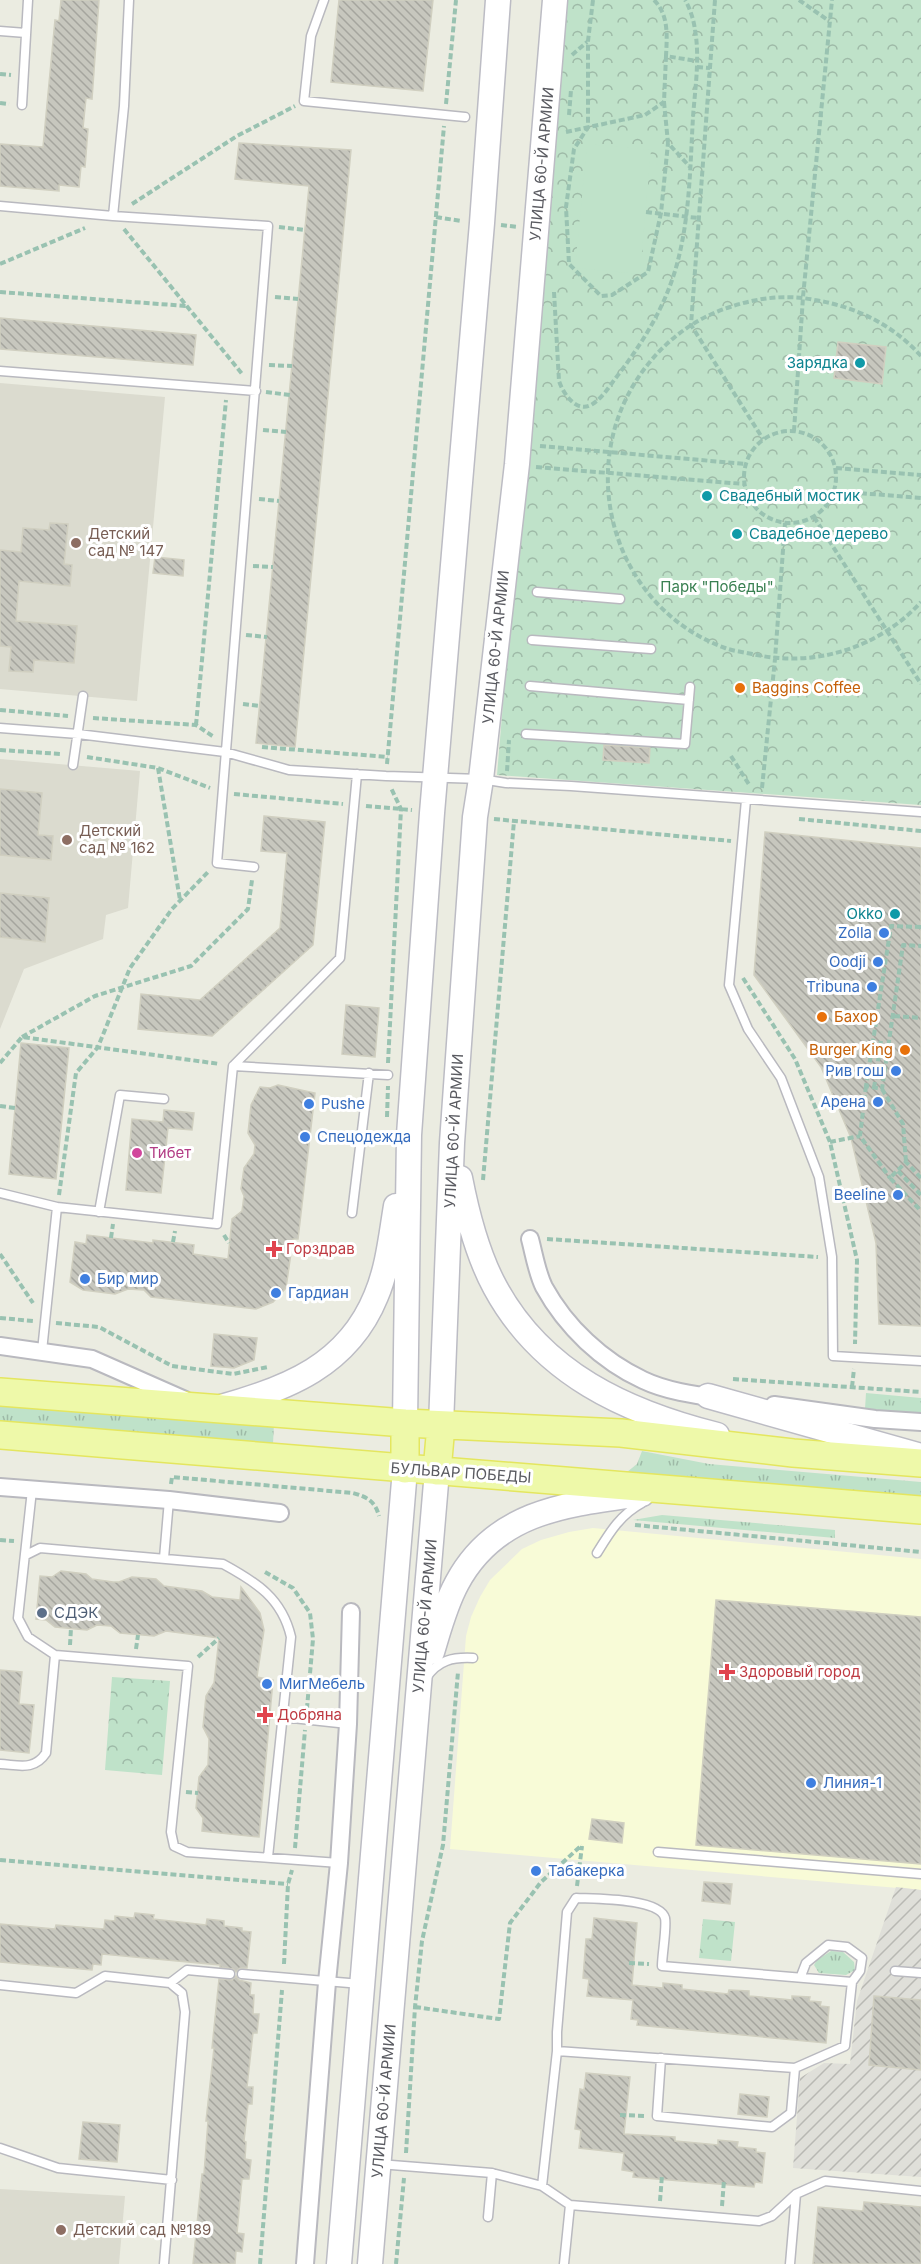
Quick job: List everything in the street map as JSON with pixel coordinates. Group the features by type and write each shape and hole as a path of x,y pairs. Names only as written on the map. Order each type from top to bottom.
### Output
{"main road":[{"name":"УЛИЦА 60-Й АРМИИ","path":"339,2264 405,1469 409,1136 435,777 481,235 498,0"},
{"name":"УЛИЦА 60-Й АРМИИ","path":"370,2264 441,1425 452,1143 475,817 482,779 517,464 555,0"},
{"path":"206,1408 250,1399 291,1383 338,1354 354,1335 377,1295 386,1264 409,1136"},
{"path":"452,1143 467,1214 494,1285 510,1312 559,1365 588,1386 618,1401 685,1427 793,1453"},
{"path":"0,1392 405,1423 621,1433 793,1453 921,1463"},
{"path":"708,1396 921,1456"},
{"name":"БУЛЬВАР ПОБЕДЫ","path":"0,1435 921,1510"},
{"path":"420,1688 457,1582 470,1562 496,1537 532,1515 575,1503 679,1489"},
{"path":"363,1984 394,1986"}],"street":[{"path":"530,1239 543,1285 561,1314 584,1340 614,1363 644,1380 678,1391 708,1396 875,1419 921,1422"},
{"path":"0,1346 92,1359 206,1408"},
{"path":"0,1487 169,1500 279,1513"},
{"path":"305,2264 327,1982 339,1863 348,1724 351,1612"}],"lane":[{"path":"21,105 28,0"},
{"path":"113,216 124,106 129,0"},
{"path":"324,0 311,36 304,101 465,117"},
{"path":"0,31 26,33"},
{"path":"0,206 268,226 217,863 254,867"},
{"path":"0,371 256,391"},
{"path":"537,592 620,599"},
{"path":"532,640 651,649"},
{"path":"530,686 689,700"},
{"path":"526,734 686,744 690,687"},
{"path":"73,765 83,696"},
{"path":"0,728 78,734 225,752 289,770 482,779 506,783 921,812"},
{"path":"0,1193 57,1207 217,1224 232,1066 340,958 357,774"},
{"path":"746,800 729,985 748,1029 781,1078 819,1177 832,1257 832,1356 921,1361"},
{"path":"232,1066 388,1075"},
{"path":"352,1213 369,1073"},
{"path":"99,1212 120,1095 164,1099"},
{"path":"42,1351 57,1207"},
{"path":"597,1553 616,1523 627,1511 647,1500 679,1489"},
{"path":"32,1490 18,1618 28,1637 55,1655 188,1666 171,1832 174,1846 187,1852 339,1863"},
{"path":"164,1558 169,1500"},
{"path":"26,1556 40,1548 223,1564 248,1578 278,1604 287,1620 291,1637 268,1857"},
{"path":"0,1764 31,1766 40,1762 46,1753 55,1655"},
{"path":"420,1688 431,1671 443,1661 458,1657 473,1658"},
{"path":"283,1717 348,1724"},
{"path":"658,1852 921,1874"},
{"path":"542,2186 557,2050 567,1912 576,1898 648,1904 659,1910 665,1918 662,1965 852,1982"},
{"path":"557,2050 795,2068 845,2046 852,1982 860,1971 862,1958 847,1947 828,1945 806,1964 801,1976"},
{"path":"170,1983 187,1970 230,1974"},
{"path":"895,1971 921,1973"},
{"path":"242,1974 363,1984"},
{"path":"0,1985 76,1993 105,1976 170,1983 182,1993 185,2012 164,2264"},
{"path":"661,2058 657,2116 772,2127 790,2113 795,2068"},
{"path":"0,2148 58,2168 172,2180"},
{"path":"378,2164 492,2173 542,2186 570,2205 759,2222 772,2216 796,2193 825,2181 921,2191"},
{"path":"488,2217 492,2173"},
{"path":"790,2264 796,2193"},
{"path":"564,2264 570,2205"}],"path":[{"path":"387,1123 401,809 386,776 456,0"},
{"path":"593,0 588,41 588,127 574,149 566,207 568,264 601,296 612,295 648,272 661,213 668,143 664,102 667,29 662,7 654,0"},
{"path":"554,291 559,381 562,390 573,402 580,406 589,406 603,394 651,327 666,298 675,270 687,217 697,67 696,30 685,0"},
{"path":"715,0 691,325 764,439"},
{"path":"799,0 830,22"},
{"path":"794,431 803,297 832,0"},
{"path":"570,48 570,57 588,41"},
{"path":"666,56 696,61"},
{"path":"697,67 710,68"},
{"path":"568,120 571,89"},
{"path":"0,264 113,216 237,136 304,101"},
{"path":"566,132 645,115 664,102"},
{"path":"564,141 567,126"},
{"path":"668,143 690,168"},
{"path":"645,212 699,218"},
{"path":"113,216 256,391 290,395"},
{"path":"268,226 305,230"},
{"path":"0,292 187,306"},
{"path":"263,296 298,299"},
{"path":"921,356 909,342 877,320 841,304 803,297 774,297 744,302 717,311 691,325 660,349 636,379 618,414 609,451 607,472 611,517 626,560 651,597 685,628 725,648 775,659 800,659 830,655 859,646 886,632 921,602"},
{"path":"258,364 292,366"},
{"path":"196,725 227,389"},
{"path":"253,429 286,432"},
{"path":"794,431 821,442 830,454 836,468 834,491 826,506 814,517 800,522 785,523 766,517 752,503 744,484 746,464 752,450 764,439 778,432 794,431"},
{"path":"530,445 746,464"},
{"path":"528,467 744,484"},
{"path":"836,468 921,475"},
{"path":"834,491 921,498"},
{"path":"248,498 279,501"},
{"path":"814,517 921,684"},
{"path":"761,801 785,523"},
{"path":"242,565 273,567"},
{"path":"236,634 267,637"},
{"path":"0,750 74,755 158,768 222,793 401,809"},
{"path":"730,756 761,801"},
{"path":"158,768 180,901"},
{"path":"475,817 743,842"},
{"path":"794,818 921,831"},
{"path":"482,1190 514,821"},
{"path":"57,1207 76,1072 98,1047 130,968 180,901 217,863"},
{"path":"0,1063 22,1037 95,996 191,966 249,909 254,867"},
{"path":"921,927 891,926 860,1136 890,1178 921,1211"},
{"path":"921,946 903,945 882,1089 903,1124 906,1162 921,1178"},
{"path":"894,1016 921,1018"},
{"path":"22,1037 232,1066"},
{"path":"874,1088 881,1041"},
{"path":"866,1086 882,1089"},
{"path":"0,1106 15,1108"},
{"path":"830,1142 860,1136"},
{"path":"890,1178 906,1162"},
{"path":"898,1171 921,1195"},
{"path":"550,1248 547,1239 857,1260"},
{"path":"0,1254 45,1322"},
{"path":"0,1318 99,1327 172,1366 232,1374 272,1367"},
{"path":"727,1379 921,1392"},
{"path":"169,1500 172,1477 353,1493 369,1498 373,1502 377,1508 380,1527"},
{"path":"616,1523 921,1552"},
{"path":"260,1569 293,1588 310,1612 313,1639 294,1860 288,1884 283,1979 260,2264"},
{"path":"188,1666 219,1638"},
{"path":"396,2264 415,2007 422,1941 443,1845 458,1682 458,1657"},
{"path":"415,2007 499,2019 510,1923 541,1882 582,1845 576,1898"},
{"path":"0,1860 288,1884"},
{"path":"629,1963 662,1965"},
{"path":"620,2115 657,2116"},
{"path":"659,2214 662,2175"},
{"path":"720,2219 724,2180"}],"shaded area":[{"name":"Детский сад № 147","path":"0,383 165,397 137,701 0,689"},
{"name":"Детский сад № 162","path":"0,759 140,771 128,908 106,915 103,939 24,969 0,1029"},
{"path":"593,1528 921,1559 921,1890 450,1849 466,1636 471,1617 490,1580 522,1549 541,1540"},
{"path":"896,1887 921,1890 921,2177 793,2168 800,2078 824,2063 850,2064 857,2001"},
{"name":"Детский сад №189","path":"0,2189 125,2196 119,2264 0,2264"}],"green space":[{"name":"Парк \"Победы\"","path":"562,0 921,0 921,805 497,775"},
{"path":"587,144 651,150 640,274 575,268"},
{"path":"866,1393 921,1398 921,1413 865,1409"},
{"path":"0,1402 274,1423 273,1444 0,1421"},
{"path":"642,1451 709,1464 921,1482 921,1496 627,1472 637,1464"},
{"path":"662,1515 835,1530 835,1538 633,1520"},
{"path":"112,1677 170,1681 162,1775 105,1770"},
{"path":"703,1919 735,1922 731,1961 699,1958"},
{"path":"831,1951 843,1952 854,1962 855,1970 846,1975 819,1973 814,1965 817,1960"}],"building":[{"path":"61,0 99,0 92,99 86,98 83,128 88,129 85,167 81,166 79,187 59,185 59,191 0,186 0,144 43,147 55,20 59,21"},
{"path":"339,0 433,0 423,91 331,82"},
{"path":"239,143 351,150 295,747 256,743 309,186 235,179"},
{"path":"0,318 196,335 193,365 0,349"},
{"name":"Зарядка","path":"838,342 886,347 882,384 834,378"},
{"path":"50,523 68,524 64,564 72,565 70,586 19,581 16,621 77,626 74,663 34,660 33,672 9,671 11,647 0,646 0,550 21,552 23,528 49,530"},
{"path":"155,557 184,560 183,576 153,573"},
{"path":"604,745 650,748 649,763 603,760"},
{"path":"0,789 42,793 38,835 53,836 51,860 0,855"},
{"path":"264,816 325,822 313,945 212,1036 138,1029 141,994 200,1000 280,928 287,853 261,851"},
{"name":"Арена","path":"765,832 921,848 921,1326 879,1324 876,1243 851,1138 821,1067 754,975"},
{"path":"0,893 49,898 45,942 0,937"},
{"path":"346,1005 379,1008 375,1057 342,1054"},
{"path":"21,1043 69,1048 56,1179 9,1174"},
{"path":"278,1085 315,1093 298,1239 293,1239 286,1288 273,1302 256,1309 151,1297 144,1290 128,1289 115,1294 83,1290 70,1282 75,1242 86,1244 87,1235 153,1243 153,1240 194,1245 193,1254 228,1259 232,1219 242,1211 244,1196 241,1189 244,1168 254,1154 255,1145 248,1133 251,1105 260,1087 270,1088"},
{"path":"164,1110 194,1113 192,1130 168,1128 161,1193 126,1190 132,1119 163,1122"},
{"path":"214,1334 257,1338 254,1360 234,1368 211,1366"},
{"path":"61,1571 86,1574 92,1579 113,1582 132,1577 156,1579 164,1586 202,1591 212,1597 240,1600 241,1587 260,1613 264,1630 257,1677 273,1680 259,1837 202,1831 203,1818 196,1808 199,1777 208,1765 209,1739 203,1727 206,1696 214,1683 219,1638 166,1631 154,1636 120,1633 111,1626 97,1625 87,1630 55,1627 46,1620 36,1619 40,1576 52,1577"},
{"name":"Линия-1","path":"716,1600 921,1617 921,1864 696,1845"},
{"path":"0,1670 22,1672 19,1704 34,1705 29,1753 0,1750"},
{"path":"592,1819 624,1823 622,1843 589,1839"},
{"path":"704,1882 732,1884 730,1904 702,1901"},
{"path":"135,1913 154,1915 153,1919 206,1925 207,1919 224,1921 224,1926 242,1928 242,1931 251,1932 247,1968 240,1968 236,1972 233,1969 220,1967 220,1965 102,1954 101,1965 93,1964 92,1970 0,1962 0,1924 55,1929 56,1925 104,1929 105,1920 115,1921 115,1916 134,1918"},
{"path":"594,1918 637,1923 632,1985 663,1988 663,1983 682,1985 682,1989 728,1994 729,1990 749,1991 749,1996 792,2000 792,1996 810,1997 809,2001 821,2002 820,2006 829,2007 826,2043 637,2025 638,2020 631,2019 633,2000 587,1996 589,1979 583,1978 586,1939 592,1939"},
{"path":"236,1976 239,1980 251,1983 250,1995 254,1995 253,2014 259,2014 257,2033 253,2033 247,2087 253,2087 252,2104 248,2104 244,2141 246,2142 245,2159 251,2160 249,2179 242,2179 237,2233 244,2234 242,2252 236,2251 235,2264 193,2264 202,2174 204,2174 208,2121 206,2121 219,1979 232,1980"},
{"path":"874,1996 921,2000 921,2070 869,2065"},
{"path":"586,2073 630,2077 624,2134 675,2137 675,2141 718,2145 718,2140 738,2142 737,2147 756,2149 756,2152 765,2153 762,2183 755,2182 754,2187 633,2177 634,2172 622,2170 624,2153 579,2148 581,2130 575,2129 580,2089 584,2090"},
{"path":"740,2094 769,2097 767,2117 738,2114"},
{"path":"83,2122 120,2125 117,2162 79,2159"},
{"path":"864,2202 921,2207 921,2264 813,2264 818,2207 863,2211"}],"place":[{"name":"Зарядка","path":"860,363"},
{"name":"Свадебный мостик","path":"707,496"},
{"name":"Свадебное дерево","path":"737,534"},
{"name":"Детский сад № 147","path":"76,543"},
{"name":"Baggins Coffee","path":"740,688"},
{"name":"Детский сад № 162","path":"67,840"},
{"name":"Okko","path":"895,914"},
{"name":"Zolla","path":"884,933"},
{"name":"Oodji","path":"878,962"},
{"name":"Tribuna","path":"872,987"},
{"name":"Бахор","path":"822,1017"},
{"name":"Burger King","path":"905,1050"},
{"name":"Рив гош","path":"896,1071"},
{"name":"Арена","path":"878,1102"},
{"name":"Pushe","path":"309,1104"},
{"name":"Спецодежда","path":"305,1137"},
{"name":"Тибет","path":"137,1153"},
{"name":"Beeline","path":"898,1195"},
{"name":"Горздрав","path":"274,1249"},
{"name":"Бир мир","path":"85,1279"},
{"name":"Гардиан","path":"276,1293"},
{"name":"СДЭК","path":"42,1613"},
{"name":"Здоровый город","path":"727,1672"},
{"name":"МигМебель","path":"267,1684"},
{"name":"Добряна","path":"265,1715"},
{"name":"Линия-1","path":"811,1783"},
{"name":"Табакерка","path":"536,1871"},
{"name":"Детский сад №189","path":"61,2230"}]}
